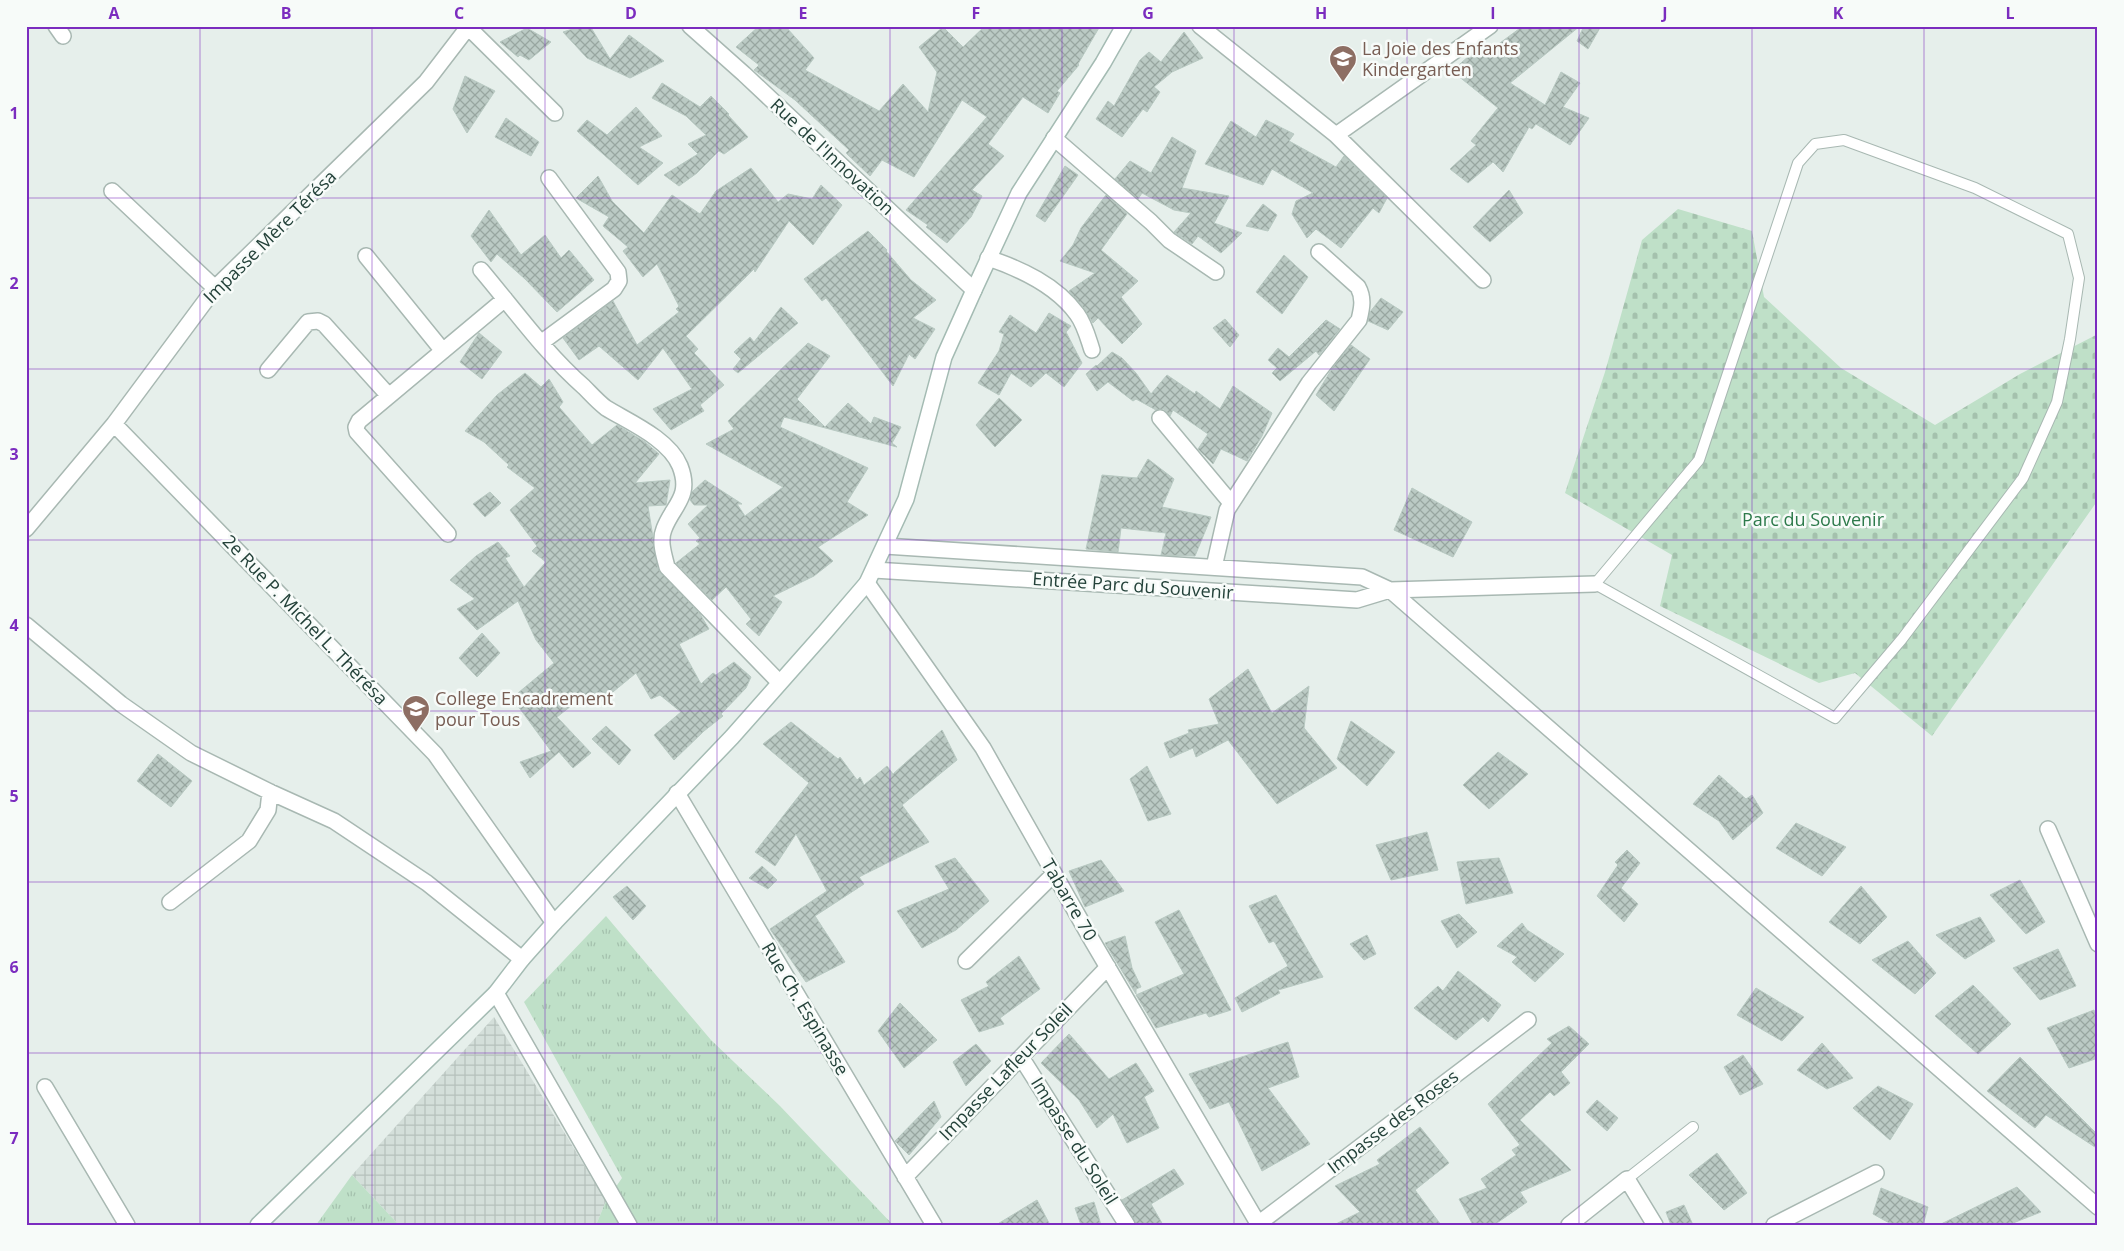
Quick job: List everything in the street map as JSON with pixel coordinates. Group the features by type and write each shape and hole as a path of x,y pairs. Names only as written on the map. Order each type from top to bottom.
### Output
{"street":[{"name":"Rue de l'Innovation","path":"690,26 744,74 974,290"},
{"path":"258,1225 496,993 522,959 554,923 732,737 825,632 870,576 906,499 944,356 988,258 1019,193 1124,26"},
{"path":"1200,26 1336,135 1483,280"},
{"path":"1336,135 1490,26"},
{"path":"469,27 555,113"},
{"name":"Impasse Mère Térésa","path":"26,529 114,424 215,288 426,82 469,27"},
{"path":"1054,138 1152,222 1169,240 1216,272"},
{"path":"542,342 614,289 619,281 618,272 550,178"},
{"path":"112,191 215,288"},
{"path":"1214,567 1227,510 1310,383 1359,320 1362,307 1361,292 1358,287 1319,252"},
{"path":"366,256 443,351"},
{"path":"988,258 1013,267 1045,283 1076,313 1084,326 1092,350"},
{"path":"481,270 567,372 605,407 640,426 670,452 680,466 683,487 682,501 663,530 662,548 667,567 779,682"},
{"path":"448,534 357,432 356,427 359,421 505,299"},
{"path":"268,370 308,322 318,320 324,324 389,396"},
{"path":"1160,418 1232,503"},
{"name":"2e Rue P. Michel L. Thérésa","path":"114,424 435,754 554,923"},
{"name":"Entrée Parc du Souvenir","path":"885,546 1362,577 1390,590"},
{"name":"Entrée Parc du Souvenir","path":"870,576 1357,600 1390,590 1595,584"},
{"name":"Tabarre 70","path":"870,576 983,748 1108,968 1258,1224"},
{"path":"1390,590 2098,1207"},
{"path":"26,625 121,704 191,753 334,821 427,884 522,959"},
{"path":"170,902 249,841 268,810 270,792"},
{"name":"Rue Ch. Espinasse","path":"677,793 934,1225"},
{"path":"2048,829 2098,944"},
{"path":"966,961 1054,874"},
{"name":"Impasse Lafleur Soleil","path":"905,1177 1108,968"},
{"path":"496,993 629,1225"},
{"name":"Impasse des Roses","path":"1258,1224 1528,1020"},
{"name":"Impasse du Soleil","path":"1021,1057 1128,1225"},
{"path":"45,1087 127,1225"},
{"path":"1774,1225 1876,1173"},
{"path":"1570,1225 1627,1179 1655,1225"}],"lane":[{"path":"1844,140 1974,188 2068,234 2079,278 2070,339 2057,402 2023,478 1902,638 1835,718 1595,584 1699,460 1798,163 1815,144 1844,140"},
{"path":"1627,1179 1693,1127"}],"shaded area":[{"path":"494,1017 606,1201 596,1225 399,1225 352,1175"}],"green space":[{"name":"Parc du Souvenir","path":"1678,209 1752,231 1764,297 1841,368 1935,425 2020,374 2098,334 2098,500 1932,736 1855,673 1819,683 1660,606 1672,555 1565,493 1605,372 1642,240"},
{"path":"606,916 711,1040 780,1106 893,1225 596,1225 606,1201 622,1178 524,1002"},
{"path":"352,1175 399,1225 316,1225"}],"building":[{"path":"582,26 590,26 610,59 629,35 664,61 630,78 587,58 563,32"},
{"path":"759,26 785,26 814,58 805,70 879,111 903,84 928,112 937,72 919,47 943,27 963,47 985,26 1100,26 1079,65 1057,91 1060,93 1048,113 1023,97 988,144 1004,156 972,190 982,196 971,217 947,243 926,227 928,225 906,210 987,117 962,100 914,177 882,160 870,176 846,153 849,150 795,100 754,70 759,65 736,47"},
{"path":"1523,26 1580,26 1510,83 1545,105 1561,72 1580,83 1563,107 1589,118 1570,145 1536,124 1532,129 1529,127 1503,172 1493,162 1468,183 1450,169 1476,145 1471,141 1498,108 1452,71 1478,48 1485,54"},
{"path":"1584,26 1601,26 1588,49 1577,41"},
{"path":"527,28 551,42 529,60 520,55 518,57 500,42"},
{"path":"1184,32 1203,58 1172,72 1154,87 1160,92 1147,112 1143,109 1122,137 1096,119 1108,101 1114,106 1140,60 1149,52 1161,62"},
{"path":"465,76 495,91 467,133 453,109"},
{"path":"662,83 700,107 711,96 748,137 724,154 719,151 697,173 679,186 664,175 698,154 688,144 706,135 686,116 652,98"},
{"path":"636,107 662,136 639,147 663,163 638,185 577,131 587,120 607,135"},
{"path":"506,118 539,142 531,156 495,137"},
{"path":"1266,120 1294,134 1289,141 1336,167 1344,156 1387,198 1379,213 1373,208 1341,248 1316,229 1307,238 1292,214 1296,201 1313,193 1272,169 1263,185 1205,164 1231,121 1256,137"},
{"path":"1172,137 1196,151 1182,188 1229,196 1214,223 1242,233 1221,253 1198,236 1192,244 1174,232 1191,213 1174,210 1142,193 1138,199 1115,179 1130,161 1151,173"},
{"path":"1065,166 1078,175 1045,222 1036,216"},
{"path":"751,168 778,202 788,194 812,199 821,185 842,205 813,245 789,221 755,272 754,269 686,336 698,349 694,353 724,385 700,405 704,411 671,430 653,409 692,389 663,348 638,380 599,346 579,360 563,338 613,301 637,345 679,312 676,309 679,306 657,264 643,277 623,251 628,247 603,226 609,217 576,198 598,176 612,201 644,233 672,195 700,214 716,191"},
{"path":"1509,190 1523,213 1490,242 1473,227"},
{"path":"1106,195 1127,214 1101,250 1138,281 1121,297 1142,324 1122,344 1098,318 1093,323 1084,308 1069,291 1095,273 1060,261 1073,245 1081,228"},
{"path":"1263,204 1277,215 1268,231 1246,226"},
{"path":"489,210 521,255 545,235 561,258 569,250 594,280 557,312 497,254 491,262 471,236"},
{"path":"868,231 887,250 911,280 936,300 913,318 935,329 915,359 909,354 893,386 826,298 822,301 804,279"},
{"path":"1284,255 1308,277 1282,314 1256,292"},
{"path":"1381,298 1403,312 1388,330 1368,321 1370,312"},
{"path":"781,307 798,323 738,373 733,369 741,359 734,352 750,337 754,342"},
{"path":"1049,313 1071,326 1066,332 1082,363 1064,387 1046,373 1031,387 1011,373 999,395 978,383 999,351 1004,334 999,332 1010,315 1036,333"},
{"path":"1225,319 1239,335 1230,347 1213,328"},
{"path":"1326,320 1340,329 1319,355 1316,351 1280,381 1272,373 1277,368 1268,360 1278,348 1289,357"},
{"path":"479,333 502,352 482,379 460,362"},
{"path":"808,343 830,356 797,399 825,427 848,403 871,424 874,417 901,427 892,443 897,447 784,417 780,427 868,468 847,502 868,515 818,547 833,561 814,576 773,596 782,602 759,636 746,624 751,619 726,587 712,600 676,563 700,544 696,541 700,538 688,524 708,505 694,505 690,500 692,492 705,480 742,504 737,504 745,516 783,487 706,444 734,429 728,421"},
{"path":"1351,345 1370,359 1334,411 1316,395 1333,367"},
{"path":"1112,352 1122,358 1136,373 1151,394 1167,375 1195,394 1196,391 1220,409 1233,386 1272,413 1262,436 1247,461 1221,449 1213,464 1198,449 1208,434 1173,410 1170,416 1164,409 1156,410 1136,399 1133,401 1108,382 1097,391 1086,374"},
{"path":"525,373 541,387 549,379 563,402 559,407 592,445 617,425 645,442 659,454 635,483 670,480 666,505 648,506 658,569 700,614 709,629 679,644 701,684 713,673 716,675 734,662 751,677 746,688 721,714 723,716 704,731 674,760 654,735 681,712 660,695 651,699 636,673 597,705 585,695 557,717 591,753 573,768 559,752 530,778 520,762 551,751 512,698 554,663 536,640 518,601 477,630 457,609 475,599 450,580 476,556 498,542 510,556 505,558 524,587 546,562 532,551 537,546 510,510 535,488 507,467 509,465 484,442 465,431 497,395"},
{"path":"999,398 1022,420 995,447 976,425"},
{"path":"1148,459 1174,479 1162,507 1211,517 1195,556 1161,555 1166,533 1121,528 1118,552 1086,549 1102,475 1137,478"},
{"path":"1412,488 1472,522 1453,557 1394,530"},
{"path":"490,492 501,503 485,517 473,504"},
{"path":"482,633 500,653 477,677 459,658"},
{"path":"1248,669 1272,713 1309,686 1304,728 1337,768 1277,804 1228,740 1196,757 1193,748 1170,758 1164,743 1189,733 1188,730 1219,724 1209,699"},
{"path":"1351,721 1395,752 1367,786 1337,759"},
{"path":"791,722 838,759 840,757 857,780 860,777 864,785 887,766 893,774 942,730 957,760 902,805 929,842 859,877 864,884 815,916 845,962 806,982 770,929 827,891 796,834 775,866 755,852 809,783 763,744"},
{"path":"606,726 631,750 619,765 592,739"},
{"path":"1498,752 1528,774 1489,809 1463,785"},
{"path":"158,754 192,781 171,807 137,781"},
{"path":"1147,766 1171,814 1148,821 1130,779"},
{"path":"1719,775 1746,799 1752,795 1763,813 1733,840 1719,821 1693,804"},
{"path":"1796,823 1846,847 1822,876 1776,848"},
{"path":"1427,832 1438,870 1391,880 1376,845"},
{"path":"1627,850 1640,863 1621,888 1638,904 1624,922 1597,896 1618,865 1615,862"},
{"path":"955,858 989,901 956,930 922,948 897,911 949,889 935,866"},
{"path":"1499,858 1513,893 1466,904 1457,862"},
{"path":"1101,860 1124,891 1085,907 1069,871"},
{"path":"762,866 777,880 768,889 749,878"},
{"path":"2020,880 2045,922 2026,934 1990,895"},
{"path":"627,886 646,906 633,920 613,897"},
{"path":"1861,886 1887,917 1860,944 1829,922"},
{"path":"1276,895 1323,977 1278,990 1280,993 1242,1012 1235,998 1288,966 1274,941 1269,943 1249,906"},
{"path":"1179,910 1231,1010 1209,1017 1206,1013 1156,1028 1136,995 1184,974 1155,922"},
{"path":"1459,914 1477,932 1457,948 1441,921"},
{"path":"1980,917 1995,941 1965,959 1936,935"},
{"path":"1522,923 1527,930 1564,954 1535,982 1512,962 1517,957 1497,946"},
{"path":"1367,935 1376,954 1364,960 1350,944"},
{"path":"1125,936 1132,968 1141,987 1136,989 1136,994 1105,943"},
{"path":"1908,941 1936,973 1915,994 1872,960"},
{"path":"2058,949 2076,986 2040,1000 2013,968"},
{"path":"1019,956 1040,989 1000,1018 1004,1024 979,1032 961,1000 989,986 986,982"},
{"path":"1458,971 1501,1005 1488,1022 1483,1017 1456,1040 1414,1008 1438,986 1443,991"},
{"path":"1973,985 2011,1024 1978,1054 1935,1016"},
{"path":"1756,988 1804,1017 1782,1041 1737,1015"},
{"path":"900,1003 937,1040 904,1068 878,1031"},
{"path":"2094,1010 2098,1028 2098,1058 2069,1068 2047,1028"},
{"path":"1569,1026 1589,1044 1561,1072 1570,1083 1554,1096 1550,1092 1520,1120 1571,1170 1520,1192 1527,1202 1494,1225 1473,1225 1459,1199 1487,1188 1481,1179 1516,1155 1512,1150 1520,1145 1488,1104 1552,1043 1547,1039"},
{"path":"1069,1034 1109,1079 1136,1063 1154,1091 1144,1097 1159,1128 1127,1143 1113,1114 1097,1128 1079,1100 1041,1063"},
{"path":"1288,1042 1299,1077 1268,1088 1310,1144 1262,1171 1229,1102 1210,1109 1189,1074"},
{"path":"1822,1043 1853,1078 1827,1089 1797,1070"},
{"path":"976,1044 991,1061 966,1086 953,1062"},
{"path":"1743,1055 1763,1084 1740,1095 1724,1067"},
{"path":"2020,1057 2098,1135 2098,1149 2046,1115 2035,1128 1987,1091"},
{"path":"1878,1086 1913,1104 1890,1140 1853,1108"},
{"path":"1597,1100 1618,1118 1607,1131 1586,1112"},
{"path":"934,1101 941,1117 909,1155 895,1141"},
{"path":"1420,1127 1449,1163 1415,1190 1441,1225 1334,1225 1360,1212 1335,1186 1380,1164 1377,1160"},
{"path":"1717,1153 1747,1193 1724,1210 1689,1175"},
{"path":"1174,1169 1184,1184 1151,1204 1163,1225 1136,1225 1122,1200"},
{"path":"2017,1187 2041,1212 2008,1225 1939,1225"},
{"path":"1881,1188 1928,1207 1923,1225 1893,1225 1873,1214"},
{"path":"1037,1200 1050,1225 996,1225"},
{"path":"1094,1202 1101,1225 1081,1225 1075,1208"},
{"path":"1684,1205 1693,1225 1671,1225 1666,1212"}],"place":[{"name":"La Joie des Enfants Kindergarten","path":"1343,83"},
{"name":"College Encadrement pour Tous","path":"416,733"}]}
